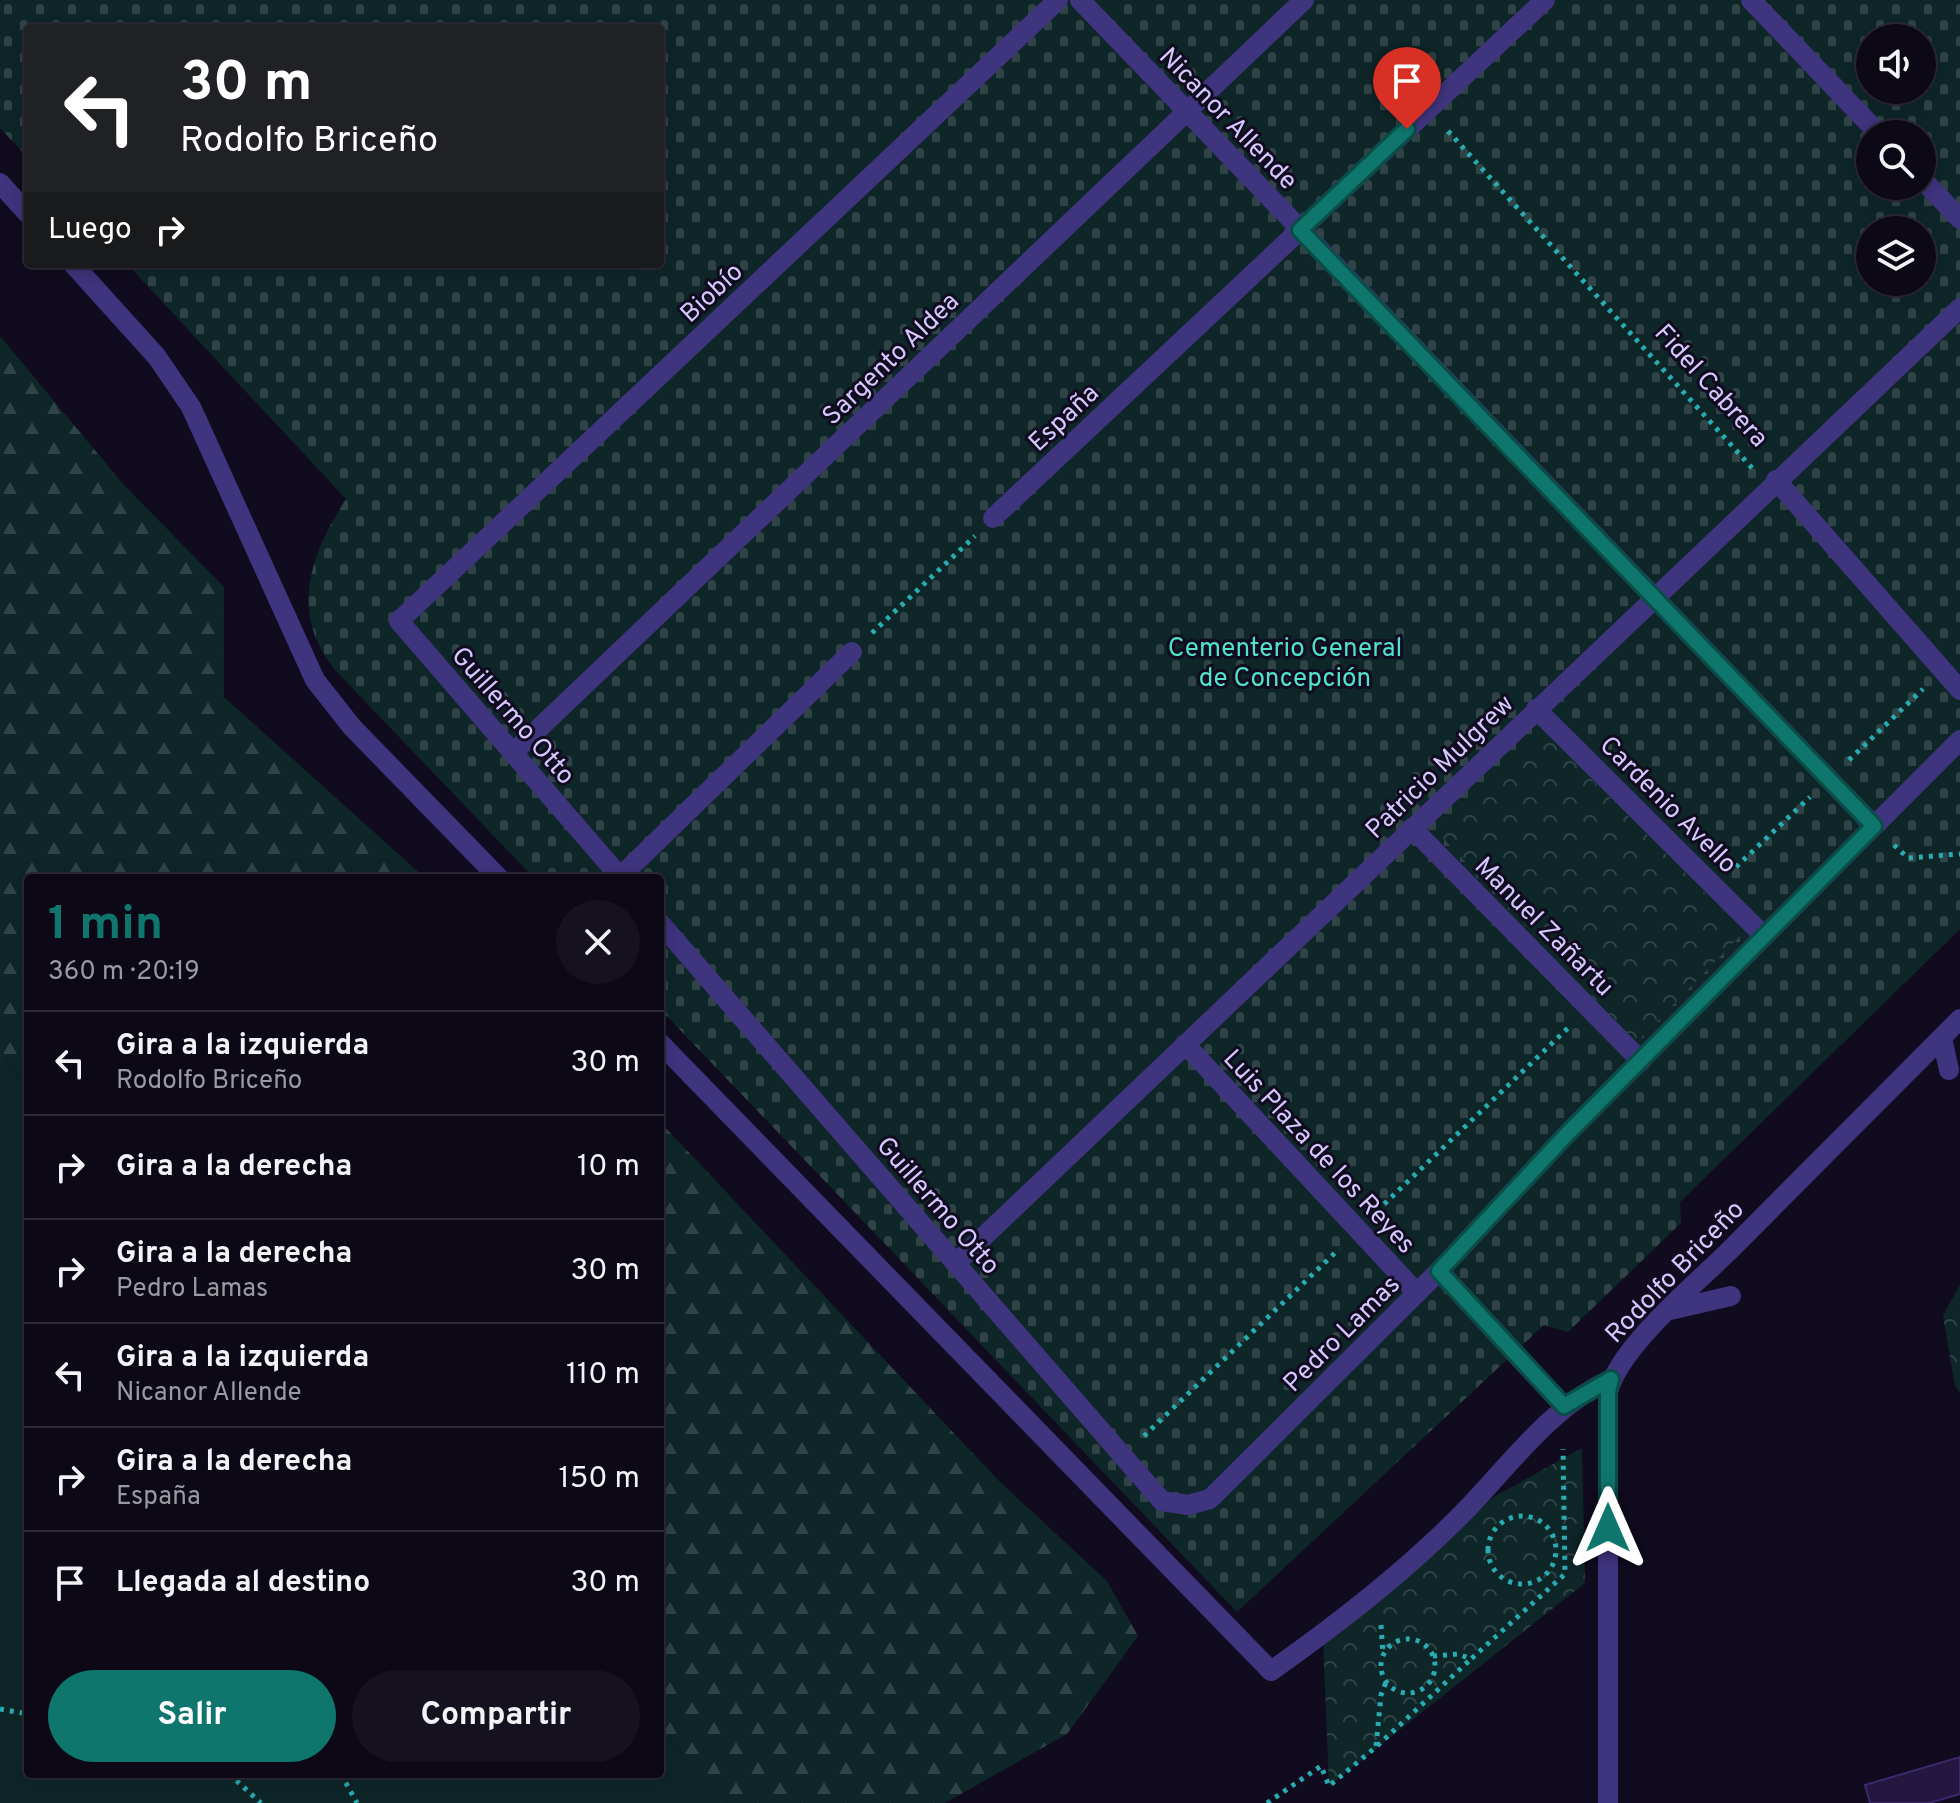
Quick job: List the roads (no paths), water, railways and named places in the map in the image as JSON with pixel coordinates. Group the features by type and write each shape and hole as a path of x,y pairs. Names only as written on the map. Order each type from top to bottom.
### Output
{"street":[{"name":"Biobío","path":"399,621 1058,0"},
{"name":"Nicanor Allende","path":"1080,0 1874,826"},
{"name":"Sargento Aldea","path":"513,753 1304,0"},
{"name":"España","path":"993,518 1545,0"},
{"path":"1751,0 1866,120"},
{"path":"0,183 24,210"},
{"path":"1936,194 1960,219"},
{"path":"77,268 157,357 191,407 315,680 352,727 495,874"},
{"name":"Patricio Mulgrew","path":"956,1263 1960,308"},
{"name":"Fidel Cabrera","path":"1776,480 1960,690"},
{"name":"Guillermo Otto","path":"399,621 618,874"},
{"path":"624,874 852,652"},
{"name":"Cardenio Avello","path":"1536,709 1764,936"},
{"name":"Pedro Lamas","path":"1188,1505 1210,1499 1439,1271 1641,1061 1960,740"},
{"name":"Manuel Zañartu","path":"1412,828 1641,1061"},
{"name":"Guillermo Otto","path":"664,928 1162,1501 1188,1505"},
{"name":"Rodolfo Briceño","path":"664,1047 1271,1671 1323,1635 1461,1515 1564,1406 1611,1379 1622,1360 1670,1310 1960,1019"},
{"path":"1942,1038 1949,1070"},
{"name":"Luis Plaza de los Reyes","path":"1185,1044 1417,1293"},
{"path":"1439,1271 1564,1406"},
{"path":"1670,1310 1731,1296"},
{"path":"1608,1803 1608,1392 1611,1379"}],"park label":[{"name":"Cementerio General de Concepción","path":"1285,662"}]}
